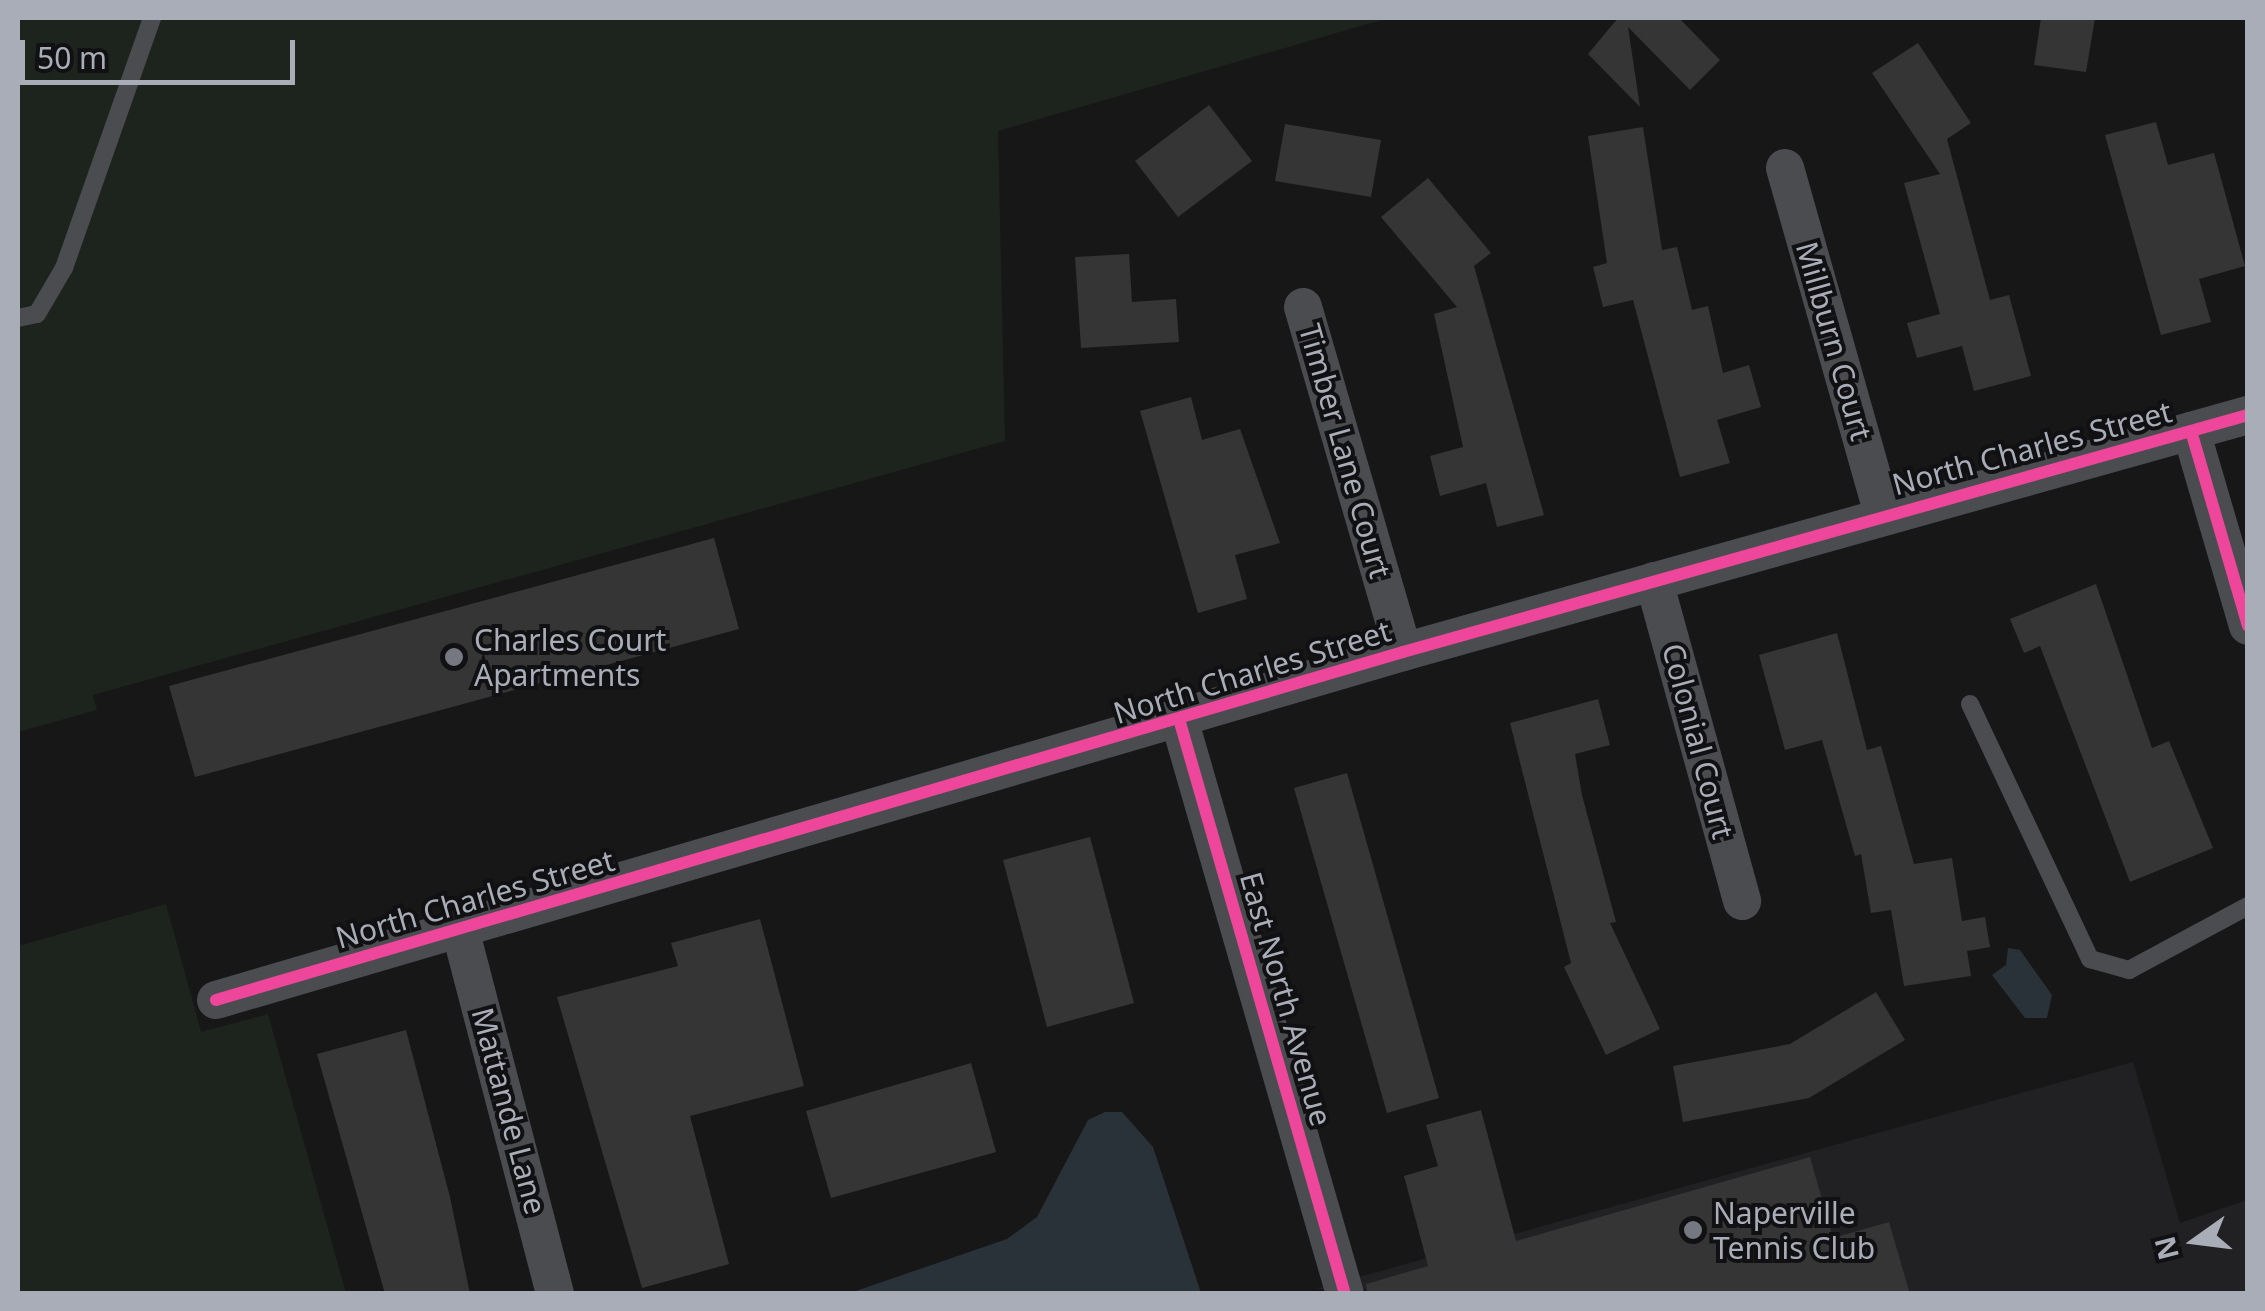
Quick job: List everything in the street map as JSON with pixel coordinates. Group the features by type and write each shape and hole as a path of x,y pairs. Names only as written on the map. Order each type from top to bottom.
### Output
{"street":[{"name":"Millburn Court","path":"1785,168 1883,514"},
{"name":"Timber Lane Court","path":"1303,308 1403,652"},
{"name":"North Charles Street","path":"216,1000 1883,514 2248,416"},
{"path":"2191,431 2248,626"},
{"name":"Colonial Court","path":"1654,581 1742,901"},
{"name":"East North Avenue","path":"1179,719 1345,1294"},
{"name":"Mattande Lane","path":"460,929 554,1294"}],"lane":[{"path":"18,318 37,314 64,268 152,18"},
{"path":"1970,704 2090,959 2130,970 2248,906"}],"shaded area":[{"path":"18,18 1388,18 998,131 1005,441 93,695 97,710 18,732"},
{"path":"166,904 201,1032 268,1014 346,1293 18,1293 18,946"},
{"path":"2008,948 2020,950 2052,995 2047,1018 2025,1018 1992,975 2006,965"},
{"path":"2133,1062 2180,1223 2247,1200 2247,1293 1316,1289"},
{"path":"1105,1112 1122,1112 1153,1147 1201,1293 850,1293 1007,1239 1037,1217 1088,1120"}],"building":[{"path":"1618,18 1679,18 1720,60 1690,90 1628,27 1640,107 1588,54"},
{"path":"2041,18 2095,18 2086,72 2034,65"},
{"path":"1918,43 1971,123 1947,139 1990,300 2009,295 2031,376 1974,391 1962,346 1917,358 1907,323 1940,314 1904,183 1940,174 1872,73"},
{"path":"1209,105 1252,161 1178,217 1135,161"},
{"path":"2156,122 2168,165 2214,153 2245,266 2199,279 2211,322 2161,335 2105,135"},
{"path":"1285,124 1381,140 1371,197 1275,181"},
{"path":"1643,127 1662,250 1677,247 1692,310 1708,306 1723,373 1749,365 1761,407 1717,420 1730,463 1680,477 1633,300 1603,307 1593,267 1607,263 1588,136"},
{"path":"1428,178 1491,253 1474,266 1544,515 1497,527 1486,483 1440,496 1430,456 1463,447 1434,314 1457,307 1381,217"},
{"path":"1129,254 1132,302 1176,299 1179,342 1081,348 1075,257"},
{"path":"1191,397 1202,440 1240,429 1280,543 1235,555 1247,599 1198,613 1140,411"},
{"name":"Charles Court Apartments","path":"714,538 739,629 195,777 169,686"},
{"path":"2096,584 2152,748 2169,741 2213,848 2130,882 2040,646 2024,653 2010,619"},
{"path":"1837,633 1867,750 1881,746 1914,864 1952,858 1962,921 1985,917 1990,947 1967,951 1971,976 1904,986 1891,910 1871,913 1861,854 1855,856 1822,740 1785,750 1759,655"},
{"path":"1598,699 1610,745 1575,754 1582,795 1616,922 1610,923 1660,1029 1606,1055 1564,967 1571,963 1510,723"},
{"path":"1347,773 1439,1098 1387,1113 1294,788"},
{"path":"1090,837 1134,1003 1047,1027 1003,860"},
{"path":"760,919 804,1086 690,1116 729,1264 642,1288 557,997 678,966 671,943"},
{"path":"1876,992 1905,1040 1809,1098 1683,1122 1673,1066 1790,1044"},
{"path":"406,1030 450,1197 470,1294 385,1294 317,1054"},
{"path":"971,1063 996,1152 831,1198 806,1111"},
{"name":"Naperville Tennis Club","path":"1481,1110 1516,1241 1810,1157 1833,1238 1889,1222 1910,1294 1367,1294 1366,1284 1428,1266 1404,1176 1438,1166 1426,1125"}],"cycle path":[{"path":"216,1000 1403,652 2248,415"},
{"path":"2191,431 2248,626"},
{"path":"1179,719 1345,1294"}],"place":[{"name":"Charles Court Apartments","path":"454,657"},
{"name":"Naperville Tennis Club","path":"1693,1230"}]}
